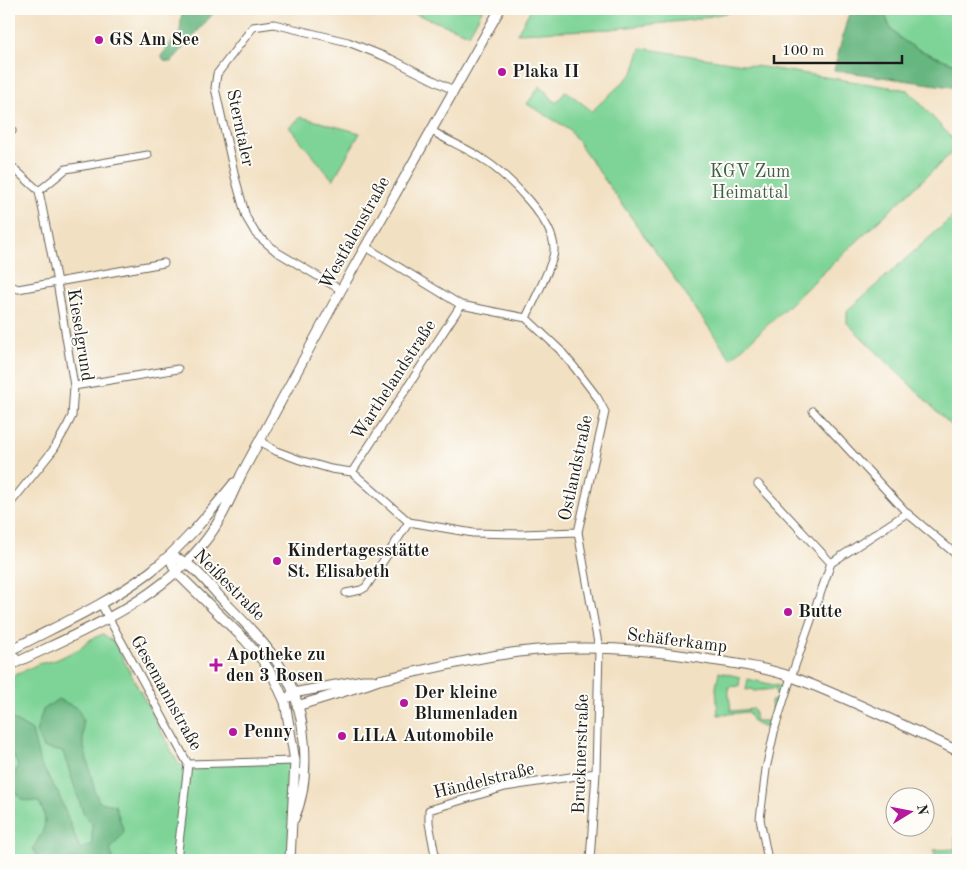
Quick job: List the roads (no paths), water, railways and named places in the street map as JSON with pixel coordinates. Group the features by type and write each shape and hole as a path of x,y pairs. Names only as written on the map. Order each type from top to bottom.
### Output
{"street":[{"name":"Westfalenstraße","path":"9,666 108,618 153,591 176,572 202,545 223,513 241,475 342,290 500,9"},
{"name":"Sterntaler","path":"342,290 277,252 256,234 246,217 215,88 217,74 253,27 274,24 348,42 391,58 453,90"},
{"path":"9,122 10,132"},
{"path":"366,247 461,305 526,318 554,253 554,241 546,225 527,199 508,179 484,159 431,130"},
{"path":"9,164 39,191 66,169 148,155"},
{"name":"Kieselgrund","path":"9,505 54,449 72,416 74,386 57,282 39,191"},
{"path":"9,286 18,289 164,263"},
{"name":"Warthelandstraße","path":"352,472 461,305"},
{"name":"Ostlandstraße","path":"526,318 560,350 597,397 605,412 578,532 599,649"},
{"path":"74,386 178,369"},
{"path":"814,411 907,513 958,556"},
{"path":"260,442 300,460 352,472 409,522 474,533 578,532"},
{"name":"Westfalenstraße","path":"10,648 100,604 149,573 194,531 241,475"},
{"path":"758,484 831,563"},
{"path":"768,860 760,819 766,769 775,728 791,677 831,563 907,513"},
{"path":"346,593 366,587 409,522"},
{"name":"Neißestraße","path":"169,556 186,562 266,646 284,671 297,706 306,763 304,787 293,822"},
{"name":"Neißestraße","path":"169,556 176,572 245,640 272,676 285,702 292,761 293,822 290,860"},
{"name":"Gesemannstraße","path":"100,604 188,764 177,860"},
{"path":"10,648 18,662"},
{"name":"Schäferkamp","path":"293,693 364,680 378,680 485,657 521,652 599,649 675,654 744,666 791,677 866,708 958,751"},
{"name":"Brucknerstraße","path":"590,860 596,773 599,649"},
{"name":"Schäferkamp","path":"297,706 365,686 378,680"},
{"path":"293,693 285,702 297,706"},
{"path":"188,764 292,761"},
{"name":"Händelstraße","path":"436,860 429,823 429,810 505,787 596,773"}],"place":[{"name":"GS Am See","path":"99,40"},
{"name":"Plaka II","path":"502,72"},
{"name":"Kindertagesstätte St. Elisabeth","path":"277,561"},
{"name":"Butte","path":"788,612"},
{"name":"Apotheke zu den 3 Rosen","path":"216,665"},
{"name":"Der kleine Blumenladen","path":"404,703"},
{"name":"Penny","path":"233,732"},
{"name":"LILA Automobile","path":"342,736"}],"park label":[{"name":"KGV Zum Heimattal","path":"750,182"}]}
